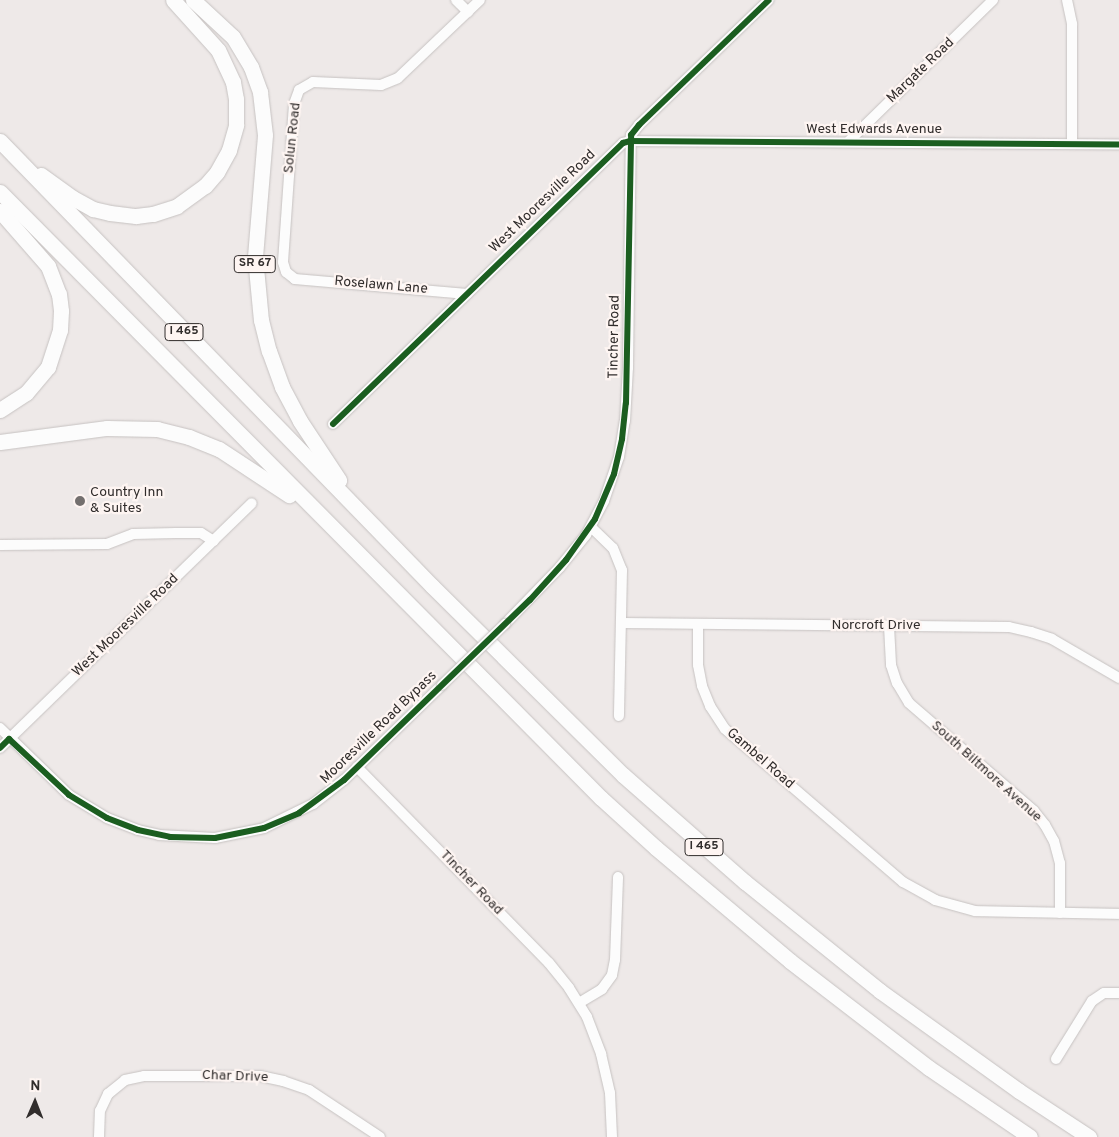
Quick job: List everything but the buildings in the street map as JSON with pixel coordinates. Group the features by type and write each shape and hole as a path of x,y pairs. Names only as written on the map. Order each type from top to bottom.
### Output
{"highway":[{"path":"5,147 80,202 110,213 127,216 153,214 177,206 205,186 222,165 232,142 236,116 235,90 227,65 218,50 173,0"},
{"name":"SR 67","path":"193,0 226,30 238,44 251,67 262,100 265,135 255,257 260,311 269,351 279,379 300,420 359,510"},
{"name":"I 465","path":"5,147 570,724 730,869 812,937 949,1042 1089,1137"},
{"name":"I 465","path":"0,192 548,747 656,848 782,955 859,1015 929,1068 1030,1137"},
{"path":"0,211 48,266 59,294 61,311 56,349 48,367 26,393 0,410"},
{"path":"0,442 124,427 173,433 204,442 232,456 319,516"}],"street":[{"path":"456,0 468,12"},
{"name":"Solun Road","path":"295,279 286,272 283,262 294,104 299,90 312,82 381,85 398,78 480,0"},
{"name":"West Mooresville Road","path":"333,424 616,148 630,141 639,125 769,0"},
{"name":"Margate Road","path":"848,142 993,0"},
{"path":"1067,0 1072,24 1072,144"},
{"name":"West Edwards Avenue","path":"630,141 1119,144"},
{"name":"Tincher Road","path":"590,527 604,501 614,474 625,421 628,368 630,141"},
{"name":"Roselawn Lane","path":"295,279 466,294"},
{"name":"West Mooresville Road","path":"0,748 252,503"},
{"path":"590,527 610,544 620,561 622,575 622,622 618,716"},
{"name":"Mooresville Road Bypass","path":"9,739 64,792 92,810 138,830 170,837 215,838 264,828 314,804 357,768 560,568 590,527"},
{"path":"0,545 107,544 133,534 176,533 201,533 214,541"},
{"name":"Norcroft Drive","path":"622,622 1000,626 1031,632 1052,640 1119,678"},
{"name":"Gambel Road","path":"698,624 698,665 702,686 710,706 725,729 903,882 948,904 993,913 1060,913"},
{"name":"South Biltmore Avenue","path":"889,626 891,666 897,683 910,703 1034,811 1046,825 1054,841 1060,863 1060,913"},
{"path":"0,728 9,739"},
{"name":"Tincher Road","path":"357,768 549,963 579,1003 596,1039 606,1069 611,1101 612,1137"},
{"path":"579,1003 602,989 614,970 618,877"},
{"path":"1060,913 1119,914"},
{"path":"1056,1059 1092,1001 1104,994 1119,993"},
{"name":"Char Drive","path":"99,1137 100,1111 110,1092 125,1080 136,1076 270,1078 309,1090 380,1137"}],"cycle path":[{"path":"0,748 9,739 69,795 107,818 138,830 170,837 215,838 264,828 299,813 344,780 530,600 566,560 595,519 614,474 622,439 626,403 631,135 639,125 769,0"},
{"path":"333,424 623,143 630,141 1119,144"}],"place":[{"name":"Country Inn & Suites","path":"80,501"}]}
